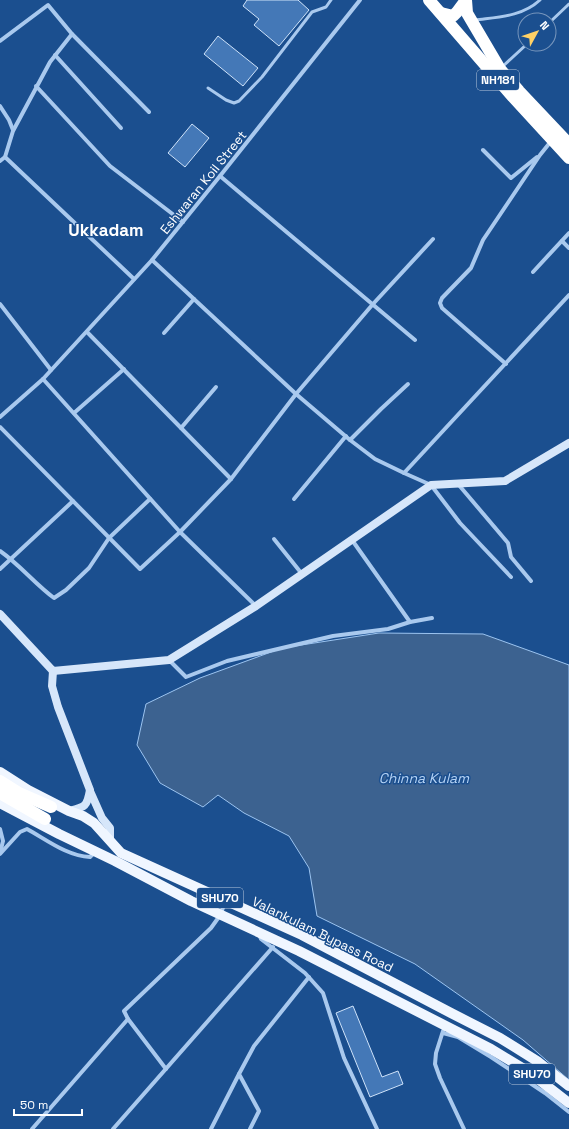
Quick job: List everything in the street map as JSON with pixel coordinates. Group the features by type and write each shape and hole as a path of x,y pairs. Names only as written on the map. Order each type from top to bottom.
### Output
{"highway":[{"name":"NH181","path":"429,0 513,97 569,158"},
{"name":"NH181","path":"466,0 466,13 500,68 519,91 569,144"},
{"path":"441,13 453,16 466,0"},
{"path":"0,781 19,793 55,807"},
{"path":"0,793 45,819"}],"main road":[{"name":"Valankulam Bypass Road","path":"0,772 55,807 83,816 94,822 120,853 302,935 451,1014"},
{"name":"Valankulam Bypass Road","path":"0,803 51,830 110,858 191,901 258,932 444,1029"},
{"path":"51,830 47,826 45,819 46,814 55,807"},
{"path":"110,858 115,853 112,843"},
{"name":"SHU70","path":"451,1014 500,1038 537,1061 569,1086"},
{"name":"SHU70","path":"444,1029 491,1049 529,1072 569,1103"}],"street":[{"name":"Eshwaran Koil Street","path":"0,417 43,379 152,260 360,0"},
{"path":"0,41 48,5 72,34 149,112"},
{"path":"0,161 5,157 13,131 36,86 50,62 72,34"},
{"path":"55,55 121,128"},
{"path":"36,86 110,166 183,222"},
{"path":"0,106 9,120 13,131"},
{"path":"506,364 442,308 440,303 442,298 471,268 483,240 540,154 552,140"},
{"path":"483,150 511,178 540,154"},
{"path":"5,157 134,279"},
{"path":"220,176 416,340"},
{"path":"533,272 569,233"},
{"path":"0,427 140,569 180,532 231,479 296,394 373,304 433,239"},
{"path":"562,241 569,248"},
{"path":"152,260 296,394 350,440 375,459 404,473 431,484 504,481 569,443"},
{"path":"404,473 569,295"},
{"path":"164,333 194,299"},
{"path":"0,304 51,370"},
{"path":"87,332 231,479"},
{"path":"74,413 124,369"},
{"path":"43,379 180,532 256,606"},
{"path":"350,440 381,408 408,384"},
{"path":"181,428 216,387"},
{"path":"294,499 346,436"},
{"path":"458,483 508,543 511,557 531,581"},
{"path":"53,671 169,660 256,606 431,484"},
{"path":"431,484 460,523 510,578"},
{"path":"0,551 54,598 66,590 89,568 109,538 150,499"},
{"path":"0,569 73,500"},
{"path":"274,539 302,574"},
{"path":"352,540 410,622"},
{"path":"0,614 53,671 52,686 56,700 90,790 102,818 110,828 112,843"},
{"path":"169,660 186,677 227,661 332,636 388,629 410,622 432,618"},
{"path":"69,811 83,808 88,802 90,790"},
{"path":"0,829 3,841 0,854"},
{"path":"0,854 20,832 27,829 64,850 80,856 90,857 95,851"},
{"path":"166,1069 124,1011 211,928 221,914 226,900"},
{"path":"258,932 261,939 309,977 323,994 344,1058 377,1129"},
{"path":"113,1129 273,948"},
{"path":"210,1129 254,1046 309,977"},
{"path":"451,1014 436,1053 435,1064 464,1129"},
{"path":"32,1129 128,1018"},
{"path":"444,1029 491,1057 545,1093 569,1112"},
{"path":"239,1074 259,1111 250,1129"}],"lane":[{"path":"208,88 226,100 234,103 239,101 262,77 312,12 326,6 331,0"},
{"path":"471,20 516,14 529,9 540,0"},
{"path":"557,16 569,4"},
{"path":"500,68 518,52"}],"water":[{"name":"Chinna Kulam","path":"379,633 483,634 569,665 569,1080 523,1040 415,964 317,916 309,868 289,836 244,813 218,795 203,807 160,783 137,745 146,704 200,678 282,648"}],"building":[{"path":"247,0 298,0 309,10 279,46 254,25 259,19 243,6"},
{"path":"218,36 258,68 243,86 204,54"},
{"path":"192,124 209,138 185,167 168,153"},
{"path":"353,1006 382,1077 398,1071 403,1084 370,1097 336,1013"}],"district":[{"name":"Ukkadam","path":"106,230"}]}
